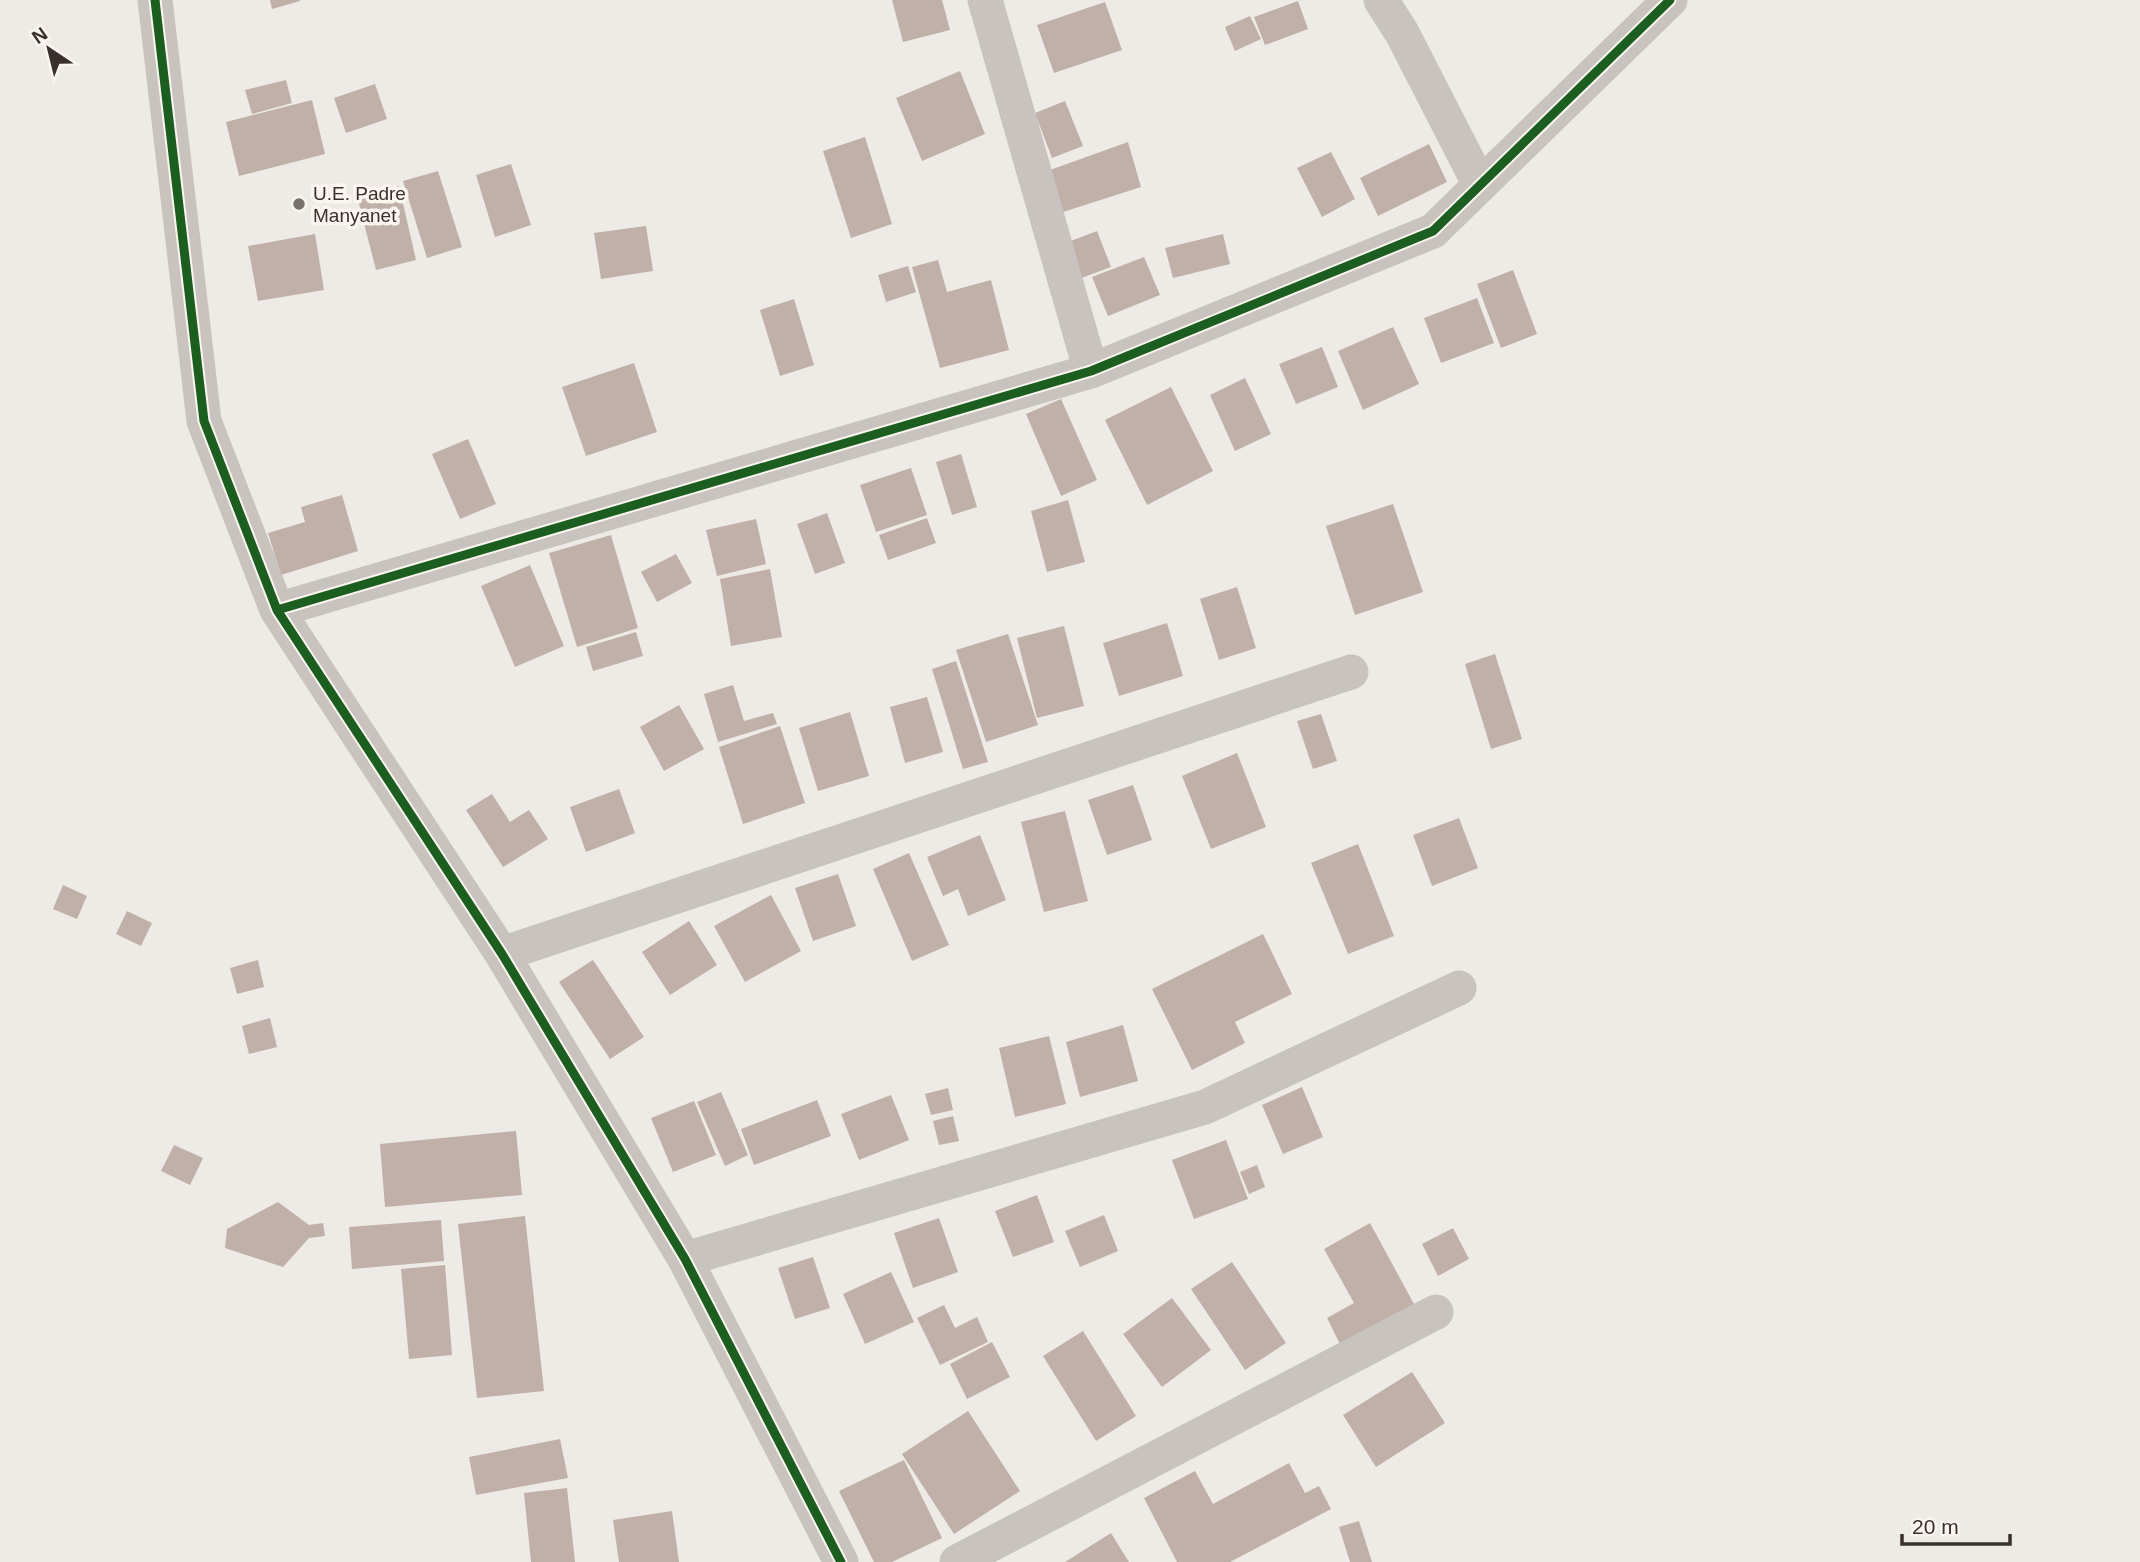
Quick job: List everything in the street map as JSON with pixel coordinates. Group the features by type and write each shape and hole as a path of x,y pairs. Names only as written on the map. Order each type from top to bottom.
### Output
{"street":[{"path":"155,0 204,421 277,610 502,954 685,1259 841,1562"},
{"path":"985,0 1091,371"},
{"path":"1381,0 1402,33 1480,185"},
{"path":"277,610 1091,371 1433,231 1670,0"},
{"path":"502,954 1351,672"},
{"path":"685,1259 1205,1107 1459,988"},
{"path":"957,1562 1436,1312"}],"building":[{"path":"270,0 300,0 300,1 272,9"},
{"path":"892,0 942,0 950,30 903,42"},
{"path":"1298,1 1308,29 1265,45 1254,17"},
{"path":"1105,2 1122,50 1054,73 1037,25"},
{"path":"1250,16 1261,39 1235,51 1225,27"},
{"path":"960,71 985,134 922,161 896,98"},
{"path":"286,80 292,103 252,114 245,90"},
{"path":"375,84 387,119 346,133 334,98"},
{"path":"312,100 325,154 239,176 226,122"},
{"path":"1065,101 1083,146 1052,158 1035,113"},
{"path":"865,137 892,224 851,238 823,151"},
{"path":"1128,142 1141,187 1063,212 1050,170"},
{"path":"1429,144 1447,182 1378,216 1360,178"},
{"path":"1331,152 1355,199 1322,217 1297,168"},
{"path":"511,164 531,225 495,237 476,175"},
{"path":"438,171 462,247 427,258 403,181"},
{"path":"399,186 416,260 376,270 357,196"},
{"path":"646,226 653,271 601,279 594,233"},
{"path":"1097,231 1111,267 1076,280 1063,244"},
{"path":"315,234 324,290 258,301 248,246"},
{"path":"1223,234 1230,264 1173,278 1165,248"},
{"path":"1144,257 1160,295 1108,316 1092,277"},
{"path":"938,260 947,292 991,280 1009,350 940,368 912,267"},
{"path":"908,266 916,292 886,302 878,275"},
{"path":"1513,270 1537,334 1501,348 1477,284"},
{"path":"1477,298 1494,343 1441,363 1424,318"},
{"path":"794,299 814,365 780,376 760,310"},
{"path":"1393,327 1419,384 1363,410 1338,351"},
{"path":"1322,347 1338,387 1296,404 1279,364"},
{"path":"634,363 657,432 586,456 562,387"},
{"path":"1245,378 1271,434 1235,451 1210,395"},
{"path":"1171,387 1213,471 1147,505 1105,420"},
{"path":"1061,399 1097,480 1061,496 1026,414"},
{"path":"468,439 496,504 460,519 432,454"},
{"path":"961,454 977,507 952,515 936,462"},
{"path":"911,468 927,515 876,532 860,485"},
{"path":"342,495 358,551 281,575 268,533 305,522 301,507"},
{"path":"1068,500 1085,562 1047,572 1031,511"},
{"path":"1393,504 1423,592 1355,615 1326,526"},
{"path":"827,513 845,563 815,574 797,524"},
{"path":"927,518 936,543 888,560 879,535"},
{"path":"756,519 766,564 717,576 706,530"},
{"path":"611,535 638,628 577,647 549,553"},
{"path":"676,554 692,583 657,602 641,572"},
{"path":"530,565 564,646 515,667 481,586"},
{"path":"770,569 782,637 731,646 720,579"},
{"path":"1237,587 1256,648 1219,660 1200,599"},
{"path":"1167,623 1183,676 1119,696 1103,643"},
{"path":"1064,626 1084,706 1037,718 1017,638"},
{"path":"636,632 643,656 593,671 586,647"},
{"path":"1008,634 1038,725 986,742 956,650"},
{"path":"1495,654 1522,739 1491,749 1465,664"},
{"path":"956,661 988,762 963,769 932,669"},
{"path":"733,685 744,721 773,713 777,724 718,742 704,694"},
{"path":"927,697 943,752 905,763 890,707"},
{"path":"679,705 704,749 664,771 640,727"},
{"path":"850,712 869,776 818,791 799,728"},
{"path":"1321,714 1337,761 1313,769 1297,721"},
{"path":"780,726 805,803 743,824 719,747"},
{"path":"1237,753 1266,827 1211,849 1182,776"},
{"path":"1133,785 1152,840 1107,855 1088,800"},
{"path":"619,789 635,833 586,852 570,807"},
{"path":"492,794 510,822 529,810 548,839 503,867 466,810"},
{"path":"1065,811 1088,901 1044,912 1021,822"},
{"path":"1459,818 1478,868 1432,886 1413,835"},
{"path":"980,835 1006,900 968,916 958,889 943,896 927,857"},
{"path":"1358,844 1394,936 1348,954 1311,863"},
{"path":"909,853 949,945 912,961 873,869"},
{"path":"838,874 856,926 813,941 795,888"},
{"path":"63,885 87,896 77,919 53,909"},
{"path":"771,895 801,951 745,982 714,926"},
{"path":"127,911 152,923 141,946 116,934"},
{"path":"689,921 717,965 670,995 642,952"},
{"path":"1263,934 1292,994 1235,1022 1245,1043 1192,1070 1152,989"},
{"path":"258,960 264,987 237,994 230,968"},
{"path":"593,960 644,1037 610,1059 559,982"},
{"path":"270,1018 277,1047 249,1054 242,1026"},
{"path":"1123,1025 1138,1081 1080,1097 1066,1042"},
{"path":"1049,1036 1066,1104 1015,1117 999,1048"},
{"path":"1302,1087 1323,1137 1283,1154 1262,1105"},
{"path":"948,1088 953,1110 931,1115 925,1094"},
{"path":"721,1092 748,1155 725,1166 697,1102"},
{"path":"891,1095 909,1140 859,1160 841,1114"},
{"path":"817,1100 831,1136 754,1165 741,1129"},
{"path":"694,1101 716,1155 673,1172 651,1118"},
{"path":"953,1116 959,1141 939,1145 933,1121"},
{"path":"516,1131 522,1195 385,1207 380,1144"},
{"path":"1226,1140 1248,1199 1194,1219 1172,1160"},
{"path":"174,1145 203,1158 190,1185 161,1171"},
{"path":"1257,1165 1265,1187 1249,1194 1240,1172"},
{"path":"1037,1195 1054,1242 1013,1257 995,1211"},
{"path":"278,1202 309,1225 323,1223 325,1236 309,1238 283,1267 225,1248 227,1229"},
{"path":"1104,1215 1118,1251 1080,1267 1065,1231"},
{"path":"525,1216 544,1391 477,1398 458,1224"},
{"path":"939,1218 958,1272 913,1288 894,1233"},
{"path":"441,1220 444,1261 352,1269 349,1227"},
{"path":"1370,1223 1414,1304 1340,1344 1327,1318 1354,1303 1324,1249"},
{"path":"1453,1228 1469,1259 1438,1276 1422,1244"},
{"path":"813,1257 830,1308 795,1319 778,1268"},
{"path":"1232,1262 1286,1343 1245,1370 1191,1289"},
{"path":"445,1265 452,1355 409,1359 401,1269"},
{"path":"891,1272 914,1322 865,1344 843,1294"},
{"path":"1172,1298 1211,1350 1162,1387 1123,1334"},
{"path":"944,1305 955,1328 977,1317 988,1342 940,1365 917,1318"},
{"path":"1083,1331 1136,1416 1096,1441 1043,1356"},
{"path":"992,1342 1010,1377 967,1399 950,1364"},
{"path":"1412,1372 1445,1423 1376,1467 1343,1415"},
{"path":"968,1411 1020,1491 954,1534 902,1454"},
{"path":"560,1439 568,1478 476,1495 469,1457"},
{"path":"904,1460 942,1538 892,1562 874,1562 839,1491"},
{"path":"1289,1463 1305,1493 1319,1486 1331,1509 1230,1562 1177,1562 1144,1498 1195,1471 1213,1504"},
{"path":"567,1488 575,1562 531,1562 524,1493"},
{"path":"672,1511 679,1562 619,1562 613,1520"},
{"path":"1359,1521 1372,1562 1350,1562 1339,1527"},
{"path":"1111,1533 1129,1562 1065,1562"}],"cycle path":[{"path":"155,0 204,421 277,610 502,954 685,1259 841,1562"},
{"path":"277,610 1091,371 1433,231 1670,0"}],"place":[{"name":"U.E. Padre Manyanet","path":"299,204"}]}
